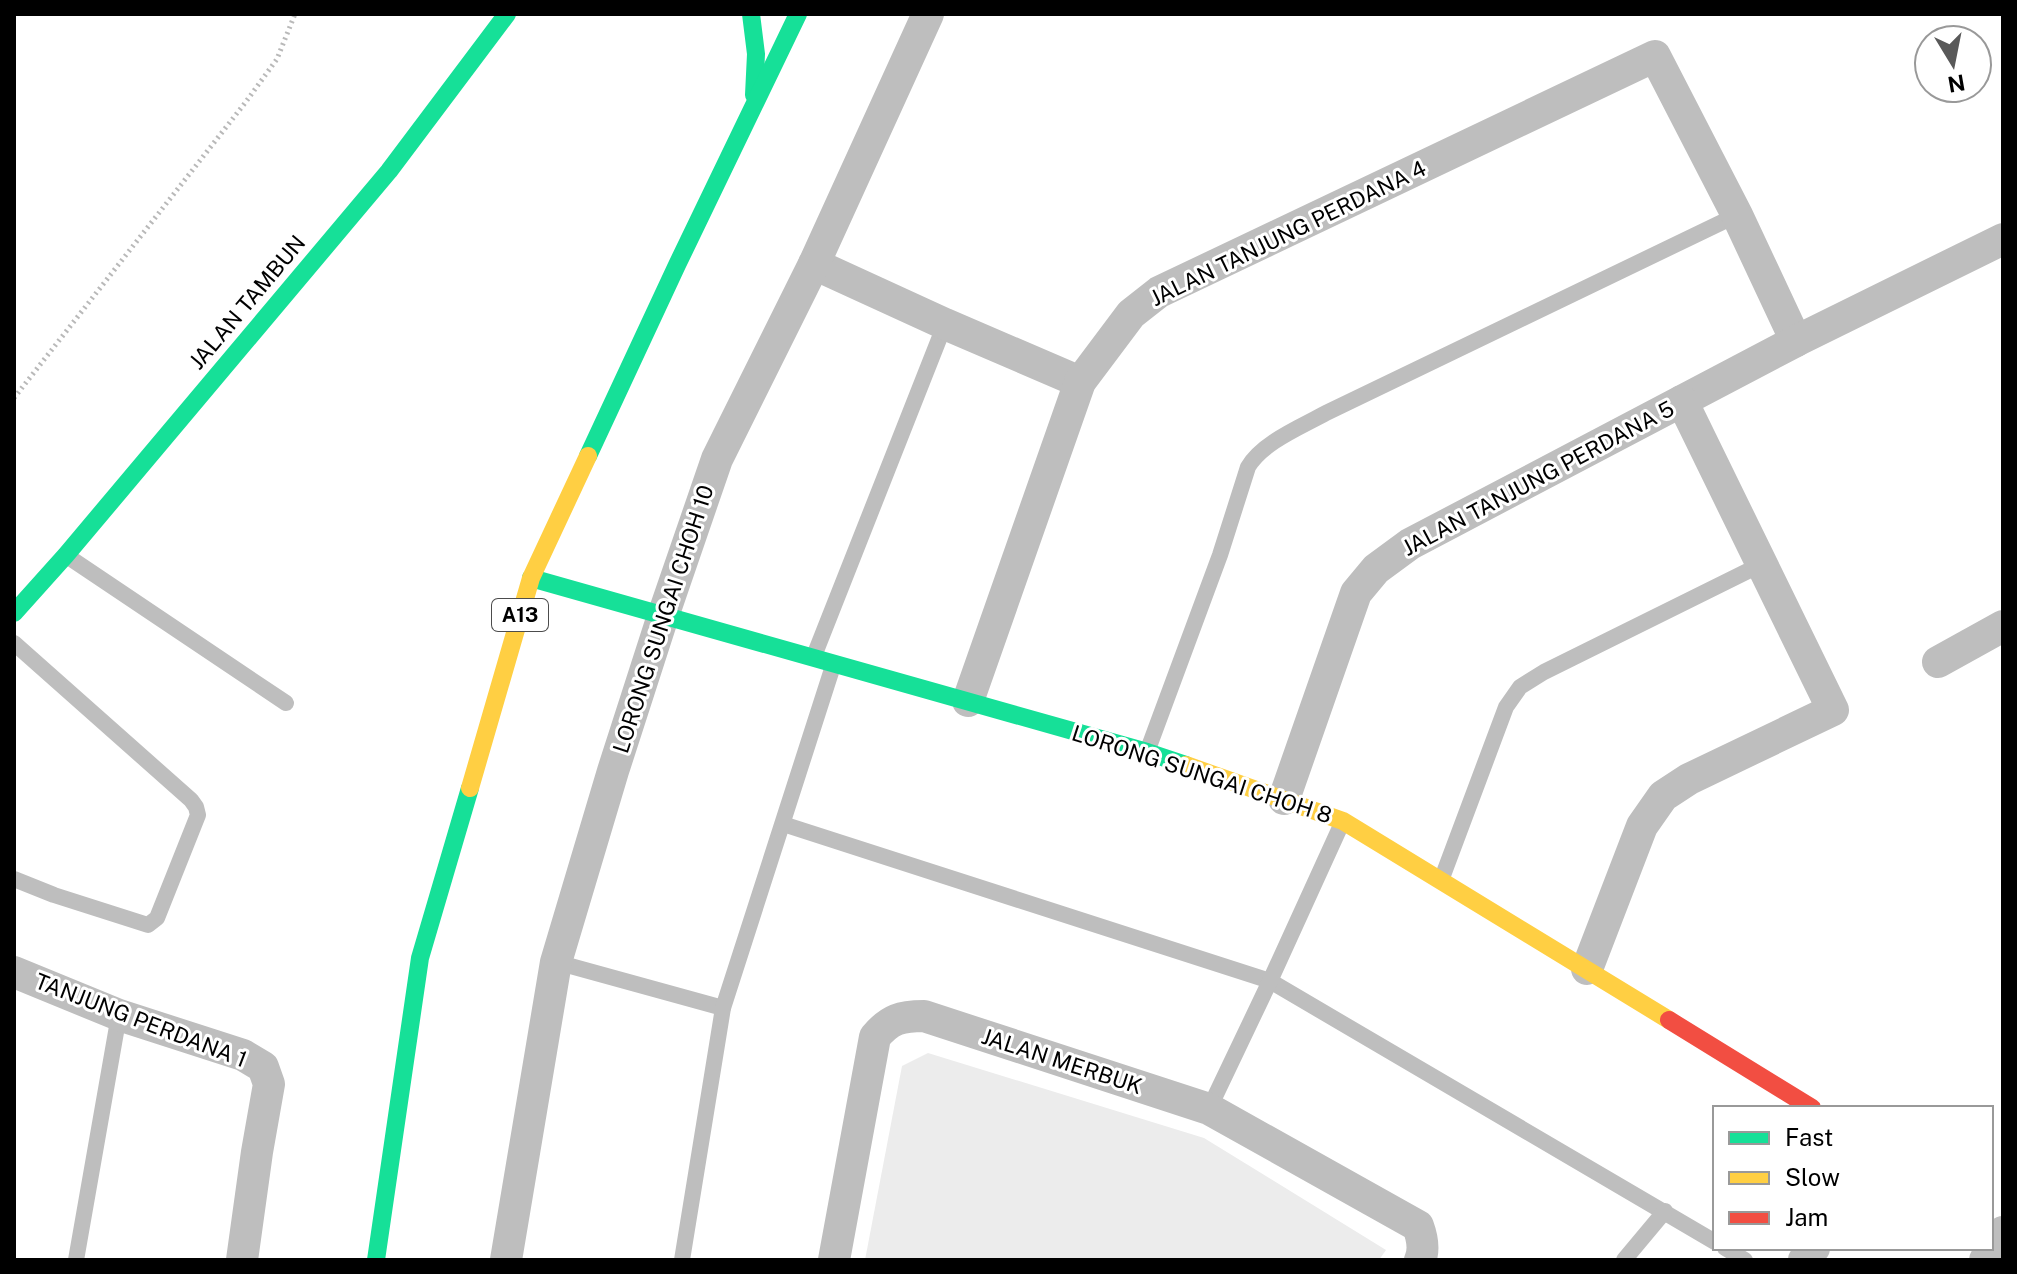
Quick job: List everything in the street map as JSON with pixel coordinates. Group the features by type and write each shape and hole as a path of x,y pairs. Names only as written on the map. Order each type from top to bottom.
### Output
{"main road":[{"name":"JALAN TAMBUN","path":"14,613 389,171 507,14"},
{"path":"751,14 756,54 752,110"},
{"name":"A13","path":"376,1260 420,958 531,578 798,14"},
{"name":"LORONG SUNGAI CHOH 8","path":"531,578 1147,752 1343,821 1809,1106"}],"street":[{"name":"LORONG SUNGAI CHOH 10","path":"506,1260 556,962 663,616 717,459 814,264 928,14"},
{"name":"JALAN TANJUNG PERDANA 4","path":"968,701 1080,382 1131,314 1159,292 1655,56 1737,215"},
{"path":"1737,215 1796,341"},
{"name":"JALAN TANJUNG PERDANA 5","path":"1284,799 1356,593 1376,569 1410,544 1796,341 2003,239"},
{"path":"814,264 1080,382"},
{"path":"1587,969 1642,826 1663,796 1689,779 1833,710 1682,401"},
{"path":"1938,662 2003,626"},
{"name":"TANJUNG PERDANA 1","path":"14,972 119,1015 243,1055 263,1067 269,1084 242,1260"},
{"name":"JALAN MERBUK","path":"834,1260 875,1037 884,1026 898,1018 924,1016 1209,1109 1418,1226 1422,1237 1423,1254 1420,1260"}],"lane":[{"path":"1147,752 1254,457 1326,413 1737,215"},
{"path":"813,658 945,324"},
{"path":"66,555 286,703"},
{"path":"1441,882 1506,707 1520,687 1544,672 1762,564"},
{"path":"14,643 191,800 198,815 157,918 148,925 14,879"},
{"path":"682,1260 723,1008 834,665"},
{"path":"1209,1109 1343,821"},
{"path":"783,824 1270,981 1713,1241"},
{"path":"556,962 723,1008"},
{"path":"76,1260 119,1015"},
{"path":"1624,1260 1665,1211"}],"path":[{"path":"14,398 253,92 277,59 295,14"}],"shaded area":[{"path":"928,1053 1204,1138 1386,1250 1379,1260 865,1260 902,1066"}],"traffic: fast":[{"path":"14,613 389,171 507,14"},
{"path":"751,14 756,54 754,95"},
{"path":"588,456 798,14"},
{"path":"531,578 1186,765"},
{"path":"376,1260 420,958 470,788"}],"traffic: slow":[{"path":"470,788 531,578 588,456"},
{"path":"1186,765 1343,821 1669,1020"}],"traffic: jam":[{"path":"1669,1020 1809,1106"}]}
